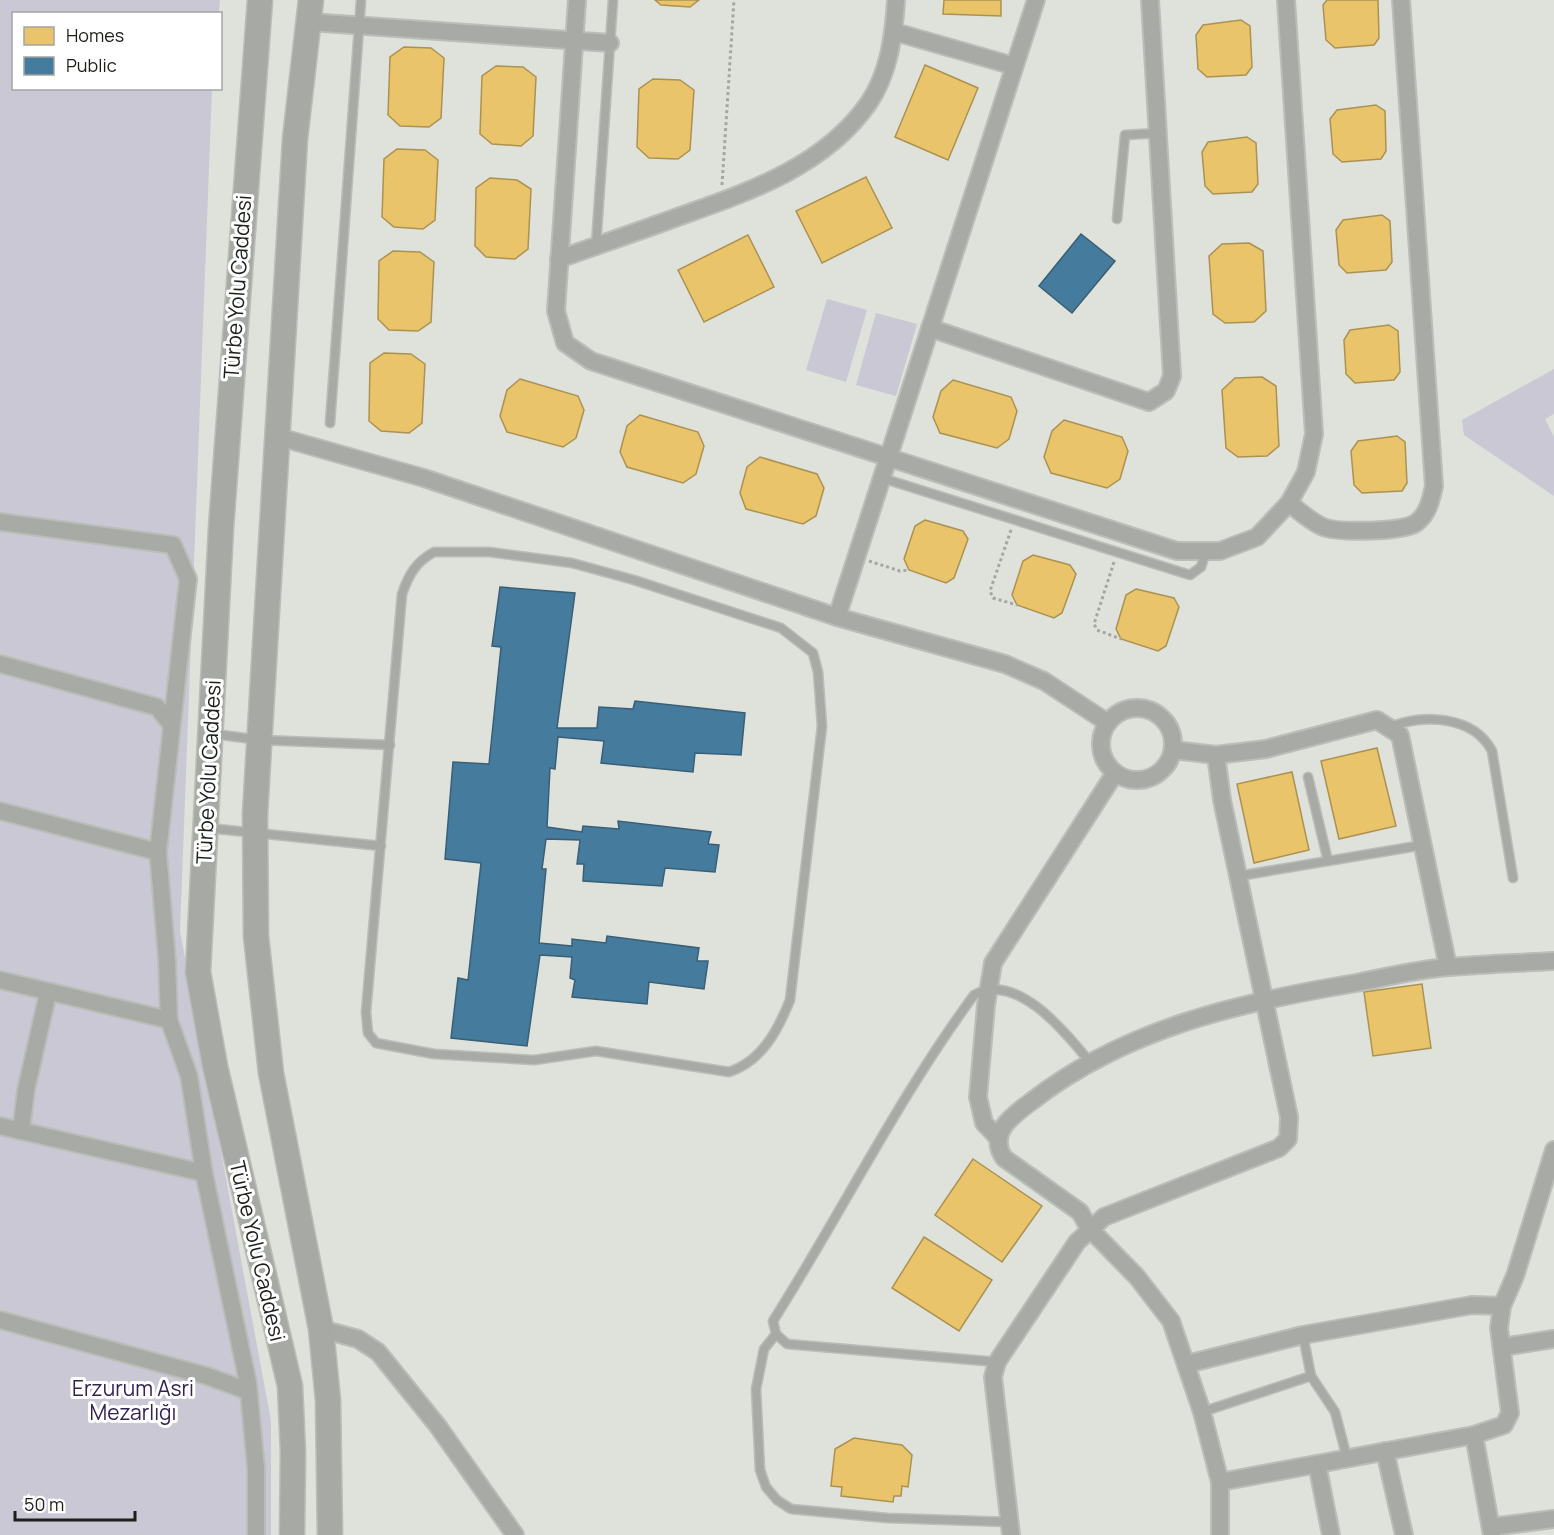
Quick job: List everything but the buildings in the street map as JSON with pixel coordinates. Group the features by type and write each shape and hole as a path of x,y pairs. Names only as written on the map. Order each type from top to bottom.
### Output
{"street":[{"name":"Türbe Yolu Caddesi","path":"260,0 235,301 198,972 215,1066 290,1386 293,1452 292,1535"},
{"path":"577,0 556,311 565,343 591,361 1177,551 1220,551 1257,537 1289,503 1306,472 1314,434 1286,0"},
{"path":"559,259 760,186 803,164 840,135 868,104 884,71 895,32 896,0"},
{"path":"837,617 1036,0"},
{"path":"930,328 1149,402 1166,391 1172,376 1150,0"},
{"path":"1289,503 1310,520 1326,528 1344,531 1404,528 1415,523 1431,500 1434,486 1401,0"},
{"name":"Türbe Yolu Caddesi","path":"310,11 295,139 255,834 256,936 271,1073 321,1329 328,1400 330,1535"},
{"path":"310,11 359,26 610,43"},
{"path":"895,32 1014,66"},
{"path":"279,437 424,478 837,617 1005,664 1044,681 1108,723"},
{"path":"0,522 173,545 188,579 170,723 158,852 167,960 169,1020 189,1076 204,1173 248,1391 256,1468 256,1535"},
{"path":"0,664 157,707 170,723"},
{"path":"1128,710 1151,711 1168,727 1173,750 1169,761 1154,776 1134,780 1115,773 1103,755 1101,744 1108,723 1128,710"},
{"path":"1173,750 1216,755 1266,749 1377,720 1391,727 1400,735 1448,967"},
{"path":"1010,1528 993,1377 997,1362 1077,1242 1089,1228 1104,1217 1286,1144 1290,1131 1266,998 1239,876 1216,755"},
{"path":"998,1138 984,1123 978,1097 988,991 993,963 1115,773"},
{"path":"0,811 158,852"},
{"path":"1220,1535 1220,1482 1202,1412 1171,1321 1155,1298 1089,1228 1080,1212 1004,1158 998,1145 998,1138 1004,1125 1023,1108 1089,1062 1114,1048 1168,1027 1266,998 1448,967 1554,961"},
{"path":"0,980 169,1020"},
{"path":"21,1131 26,1090 48,993"},
{"path":"0,1126 204,1173"},
{"path":"1220,1482 1474,1435 1499,1428 1510,1413 1499,1328 1502,1306 1515,1276 1554,1150"},
{"path":"1187,1364 1303,1335 1472,1305 1502,1306"},
{"path":"0,1320 207,1376 248,1391"},
{"path":"321,1329 358,1339 378,1352 437,1425 515,1535"},
{"path":"1502,1347 1554,1339"},
{"path":"1474,1435 1491,1531 1554,1519"},
{"path":"1385,1451 1404,1535"},
{"path":"1317,1464 1331,1535"}],"lane":[{"path":"330,423 361,0"},
{"path":"596,246 613,0"},
{"path":"1117,219 1125,135 1158,133"},
{"path":"881,478 1190,575 1201,567 1206,551"},
{"path":"434,552 489,552 572,563 634,580 781,628 813,652 818,672 822,726 790,1000 782,1020 750,1063 729,1072 596,1051 534,1060 434,1054 376,1043 368,1033 366,1012 390,745 402,594 409,575 421,559 434,552"},
{"path":"1391,727 1409,719 1458,723 1471,728 1483,737 1492,751 1513,878"},
{"path":"210,733 260,740 390,745"},
{"path":"1308,777 1328,861"},
{"path":"205,827 381,846"},
{"path":"1239,876 1423,845"},
{"path":"997,1362 787,1344 776,1334 773,1321 819,1250 882,1136 974,995 988,991 1019,996 1036,1006 1055,1023 1089,1062"},
{"path":"776,1334 764,1349 756,1389 760,1470 766,1487 777,1500 791,1509 1010,1528"},
{"path":"1303,1335 1311,1376 1335,1412 1347,1458"},
{"path":"1202,1412 1311,1376"}],"path":[{"path":"721,201 734,0"},
{"path":"1015,520 990,591 993,598 1017,605"},
{"path":"1117,552 1094,624 1097,630 1121,639"},
{"path":"856,556 900,571 909,570"}],"green space":[{"name":"Erzurum Asri Mezarlığı","path":"0,0 220,0 219,12 12,12 12,90 212,90 180,931 271,1421 271,1535 0,1535"},
{"path":"827,299 867,310 846,382 806,370"},
{"path":"876,313 917,324 896,396 856,385"},
{"path":"1554,369 1554,414 1545,419 1554,437 1554,496 1464,435 1462,420"}]}
